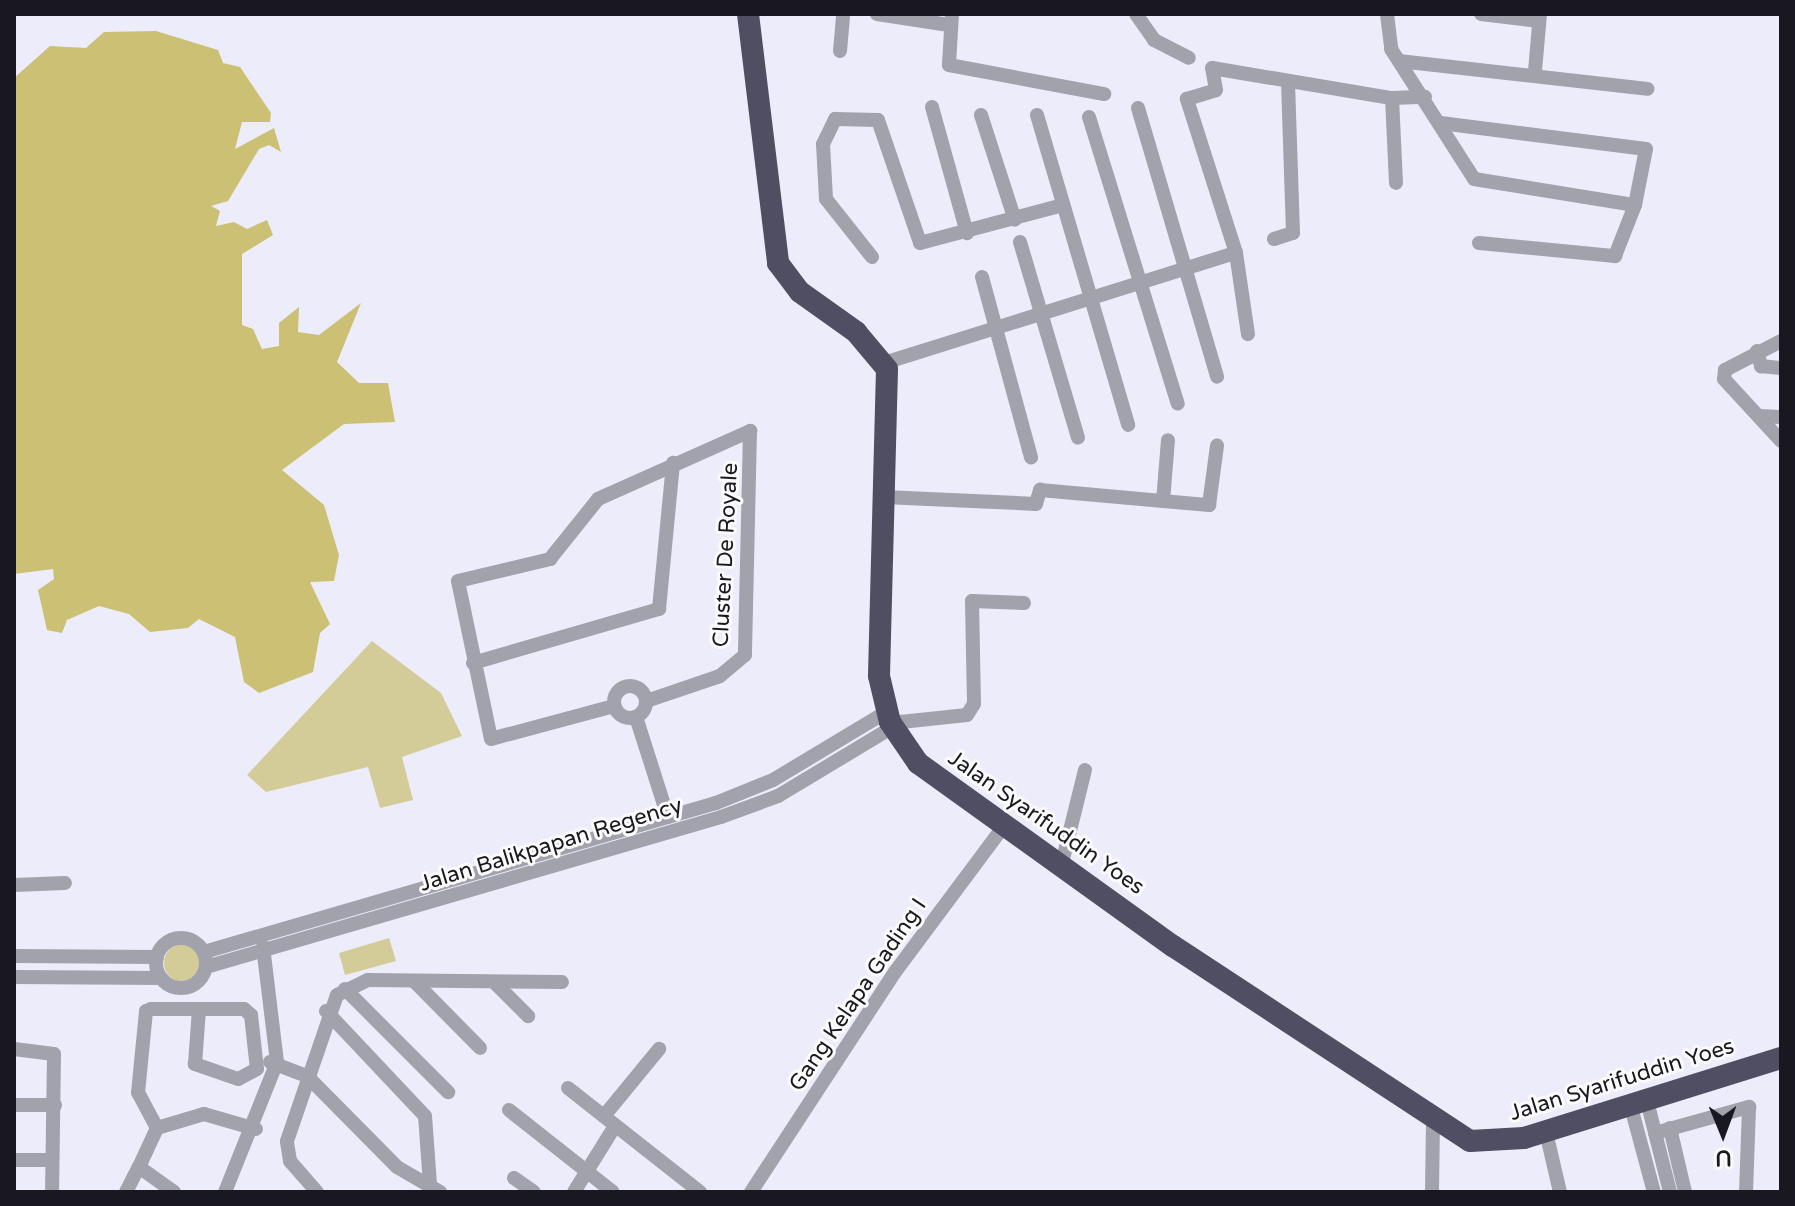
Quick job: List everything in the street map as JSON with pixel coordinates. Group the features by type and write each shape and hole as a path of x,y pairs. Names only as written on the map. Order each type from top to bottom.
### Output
{"highway":[{"path":"748,14 778,263 800,292 884,363"},
{"name":"Jalan Syarifuddin Yoes","path":"884,363 890,423 884,497 879,676 889,720 918,763 1061,867 1433,1122 1489,1143 1546,1132 1781,1058"}],"street":[{"path":"840,51 843,14"},
{"path":"877,14 950,20 945,58 953,66 1104,94"},
{"path":"1136,14 1154,40 1189,58"},
{"path":"1387,14 1387,36 1399,61 1477,180 1635,205"},
{"path":"1481,14 1540,17 1535,71"},
{"path":"1399,61 1535,71 1647,89"},
{"path":"1248,334 1236,253 1187,99 1216,90 1212,68 1392,98 1425,97"},
{"path":"1274,239 1293,233 1288,83"},
{"path":"1392,98 1396,183"},
{"path":"932,107 967,233"},
{"path":"1138,108 1217,377"},
{"path":"981,115 1015,220"},
{"path":"1037,115 1094,299 1128,425"},
{"path":"1089,117 1178,404"},
{"path":"872,257 826,199 823,144 835,119 878,120 920,243 967,233 1063,205"},
{"path":"1441,123 1646,149 1635,205 1615,256 1479,243"},
{"path":"1020,242 1046,315 1078,438"},
{"path":"884,363 998,331 1236,253"},
{"path":"982,277 1031,457"},
{"path":"1781,341 1757,351 1724,379 1781,441"},
{"path":"1757,351 1761,366 1781,368"},
{"path":"1759,416 1781,417"},
{"name":"Cluster De Royale","path":"614,706 497,741 488,733 458,581 550,559 598,499 745,431 753,435 745,655 720,676 646,701"},
{"path":"1163,501 1168,440"},
{"path":"884,497 1036,504 1040,490 1209,505 1217,446"},
{"path":"473,663 659,609 673,463"},
{"name":"Jalan Balikpapan Regency","path":"14,956 157,957 178,938 205,960 265,953 713,812 889,720 972,712 972,601 1024,603"},
{"path":"636,717 646,701 627,687 614,706 636,717 668,817"},
{"path":"1061,867 1085,770"},
{"name":"Jalan Balikpapan Regency","path":"647,831 668,817 713,812"},
{"name":"Gang Kelapa Gading I","path":"751,1192 895,972 1004,826"},
{"name":"Jalan Balikpapan Regency","path":"14,977 161,978 184,988 205,960 259,936 566,857"},
{"path":"14,885 65,883"},
{"path":"225,1192 256,1129 277,1062 265,953 259,936"},
{"path":"157,957 161,978"},
{"path":"317,1192 287,1150 326,1011 345,989 368,980 562,982"},
{"path":"414,981 480,1048"},
{"path":"495,983 528,1016"},
{"path":"345,989 448,1092"},
{"path":"157,1128 138,1093 146,1011 199,1009 249,1012 258,1062 252,1074 238,1079 195,1064 199,1009"},
{"path":"326,1011 425,1116 435,1188"},
{"path":"14,1049 45,1049 54,1054 52,1192"},
{"path":"574,1192 610,1121 659,1049"},
{"path":"258,1062 277,1062 307,1076 397,1167 435,1188"},
{"path":"568,1088 700,1192"},
{"path":"1639,1104 1662,1130 1685,1192"},
{"path":"1639,1104 1654,1192"},
{"path":"14,1105 55,1105"},
{"path":"1662,1130 1749,1107 1745,1190"},
{"path":"509,1110 613,1192"},
{"path":"126,1192 157,1128 204,1114 256,1129"},
{"path":"1432,1192 1433,1122"},
{"path":"1662,1130 1670,1192"},
{"path":"1546,1132 1560,1192"},
{"path":"14,1160 52,1160"},
{"path":"139,1167 174,1192"},
{"path":"514,1178 534,1192"}],"shaded area":[{"path":"156,31 218,50 223,63 240,67 271,113 270,122 242,122 235,149 274,128 281,152 269,145 259,149 228,201 211,206 220,211 216,226 234,222 247,229 267,220 273,235 242,254 242,325 253,329 262,349 279,346 279,323 299,307 298,332 319,335 361,303 337,362 359,383 388,383 395,422 344,424 282,470 324,505 339,555 334,581 310,582 330,624 320,633 313,672 259,693 244,682 235,637 199,619 188,628 150,632 129,614 99,606 67,620 62,633 47,630 38,590 54,579 53,569 14,574 14,78 50,46 86,48 104,32"},
{"path":"372,641 441,693 462,736 402,757 413,800 380,808 368,767 266,792 247,775"},
{"path":"389,938 396,961 345,975 339,953"},
{"path":"183,944 196,950 202,963 196,976 183,982 170,976 164,963 170,950"}]}
